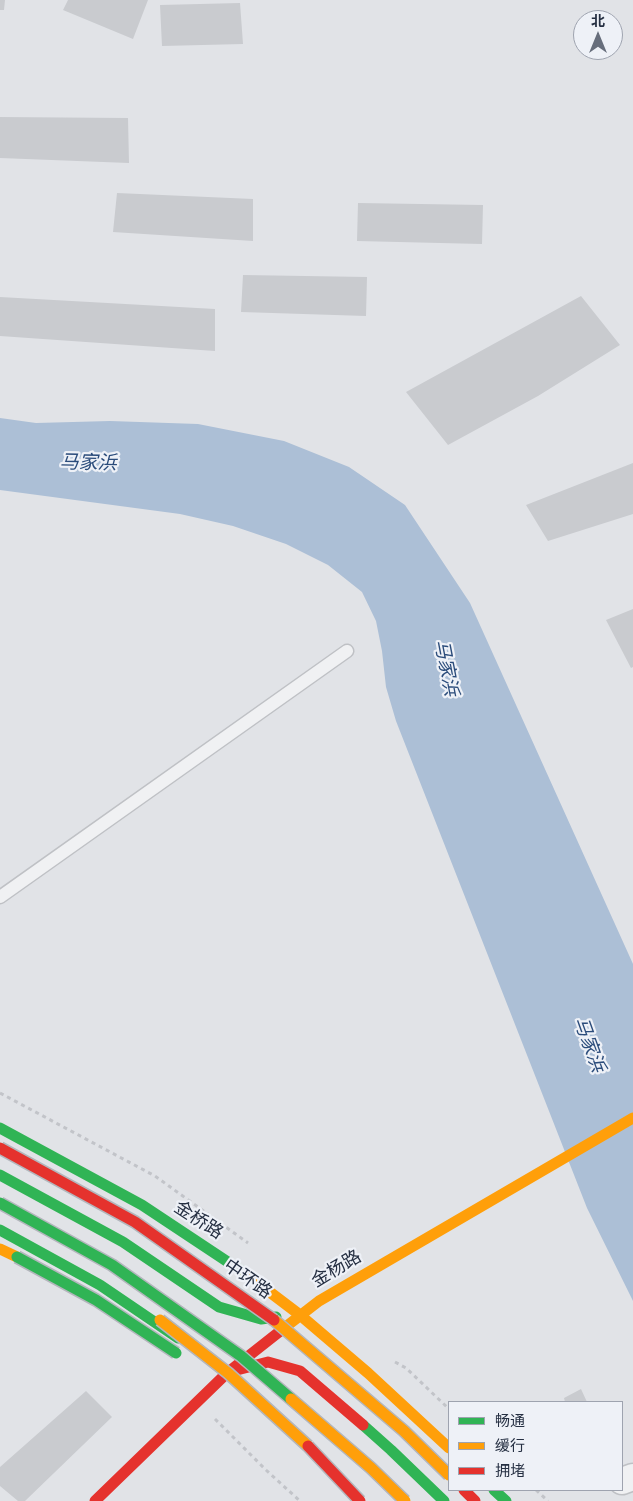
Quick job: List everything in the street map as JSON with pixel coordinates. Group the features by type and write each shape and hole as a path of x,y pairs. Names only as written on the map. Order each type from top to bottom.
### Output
{"main road":[{"name":"金杨路","path":"96,1501 227,1373 300,1315 328,1296 633,1118"},
{"name":"金桥路","path":"0,1128 142,1205 242,1272 300,1315 368,1373 448,1446"},
{"name":"中环路","path":"0,1148 135,1222 276,1321 404,1431 448,1474"},
{"path":"0,1175 124,1242 219,1307 261,1318 300,1315"},
{"path":"0,1203 112,1266 241,1356 371,1468 405,1501"},
{"path":"0,1215 29,1232 150,1313 228,1373 302,1440 360,1501"},
{"path":"0,1230 100,1285 227,1373 289,1426 371,1501"},
{"path":"0,1249 96,1300 189,1362"},
{"path":"227,1373 268,1362 300,1371 444,1501"},
{"path":"211,1379 226,1390"},
{"path":"248,1407 355,1501"},
{"path":"465,1491 475,1501"},
{"path":"495,1491 506,1501"}],"street":[{"path":"372,1434 448,1447"}],"lane":[{"path":"0,897 347,651"}],"path":[{"path":"537,1491 548,1501"}],"water":[{"name":"马家浜","path":"0,418 36,423 110,421 198,424 284,441 349,467 405,505 470,603 633,964 633,1301 587,1208 396,721 386,687 376,621 362,592 328,565 286,544 233,526 180,514 0,490"}],"building":[{"path":"0,0 5,0 4,10 0,10"},
{"path":"68,0 148,0 133,39 63,10"},
{"path":"240,3 243,44 162,46 160,5"},
{"path":"0,117 128,118 129,163 0,158"},
{"path":"117,193 253,199 253,241 113,232"},
{"path":"358,203 483,205 482,244 357,241"},
{"path":"243,275 367,277 366,316 241,312"},
{"path":"581,296 620,345 538,396 448,445 406,392"},
{"path":"0,297 215,309 215,351 0,336"},
{"path":"633,463 633,514 548,541 526,505"},
{"path":"633,609 633,667 631,668 606,620"},
{"path":"581,1389 587,1401 565,1401 564,1398"},
{"path":"86,1391 112,1417 25,1501 18,1501 0,1486 0,1467"}],"traffic: fast":[{"path":"0,1128 142,1205 246,1274"},
{"path":"0,1175 123,1242 219,1307 261,1319 276,1317"},
{"path":"0,1203 112,1265 241,1356 291,1399"},
{"path":"0,1230 100,1285 178,1338"},
{"path":"17,1257 96,1300 176,1353"},
{"path":"363,1425 444,1501"},
{"path":"495,1491 506,1501"}],"traffic: slow":[{"path":"279,1332 319,1301 633,1118"},
{"path":"0,1249 17,1257"},
{"path":"246,1274 300,1315 368,1373 448,1447"},
{"path":"160,1320 228,1373 308,1446"},
{"path":"274,1320 404,1431 448,1474"},
{"path":"291,1399 371,1468 405,1501"}],"traffic: jam":[{"path":"0,1148 135,1222 274,1320"},
{"path":"95,1501 227,1373 279,1332"},
{"path":"233,1371 268,1362 300,1371 363,1425"},
{"path":"308,1446 360,1501"},
{"path":"465,1491 475,1501"}]}
